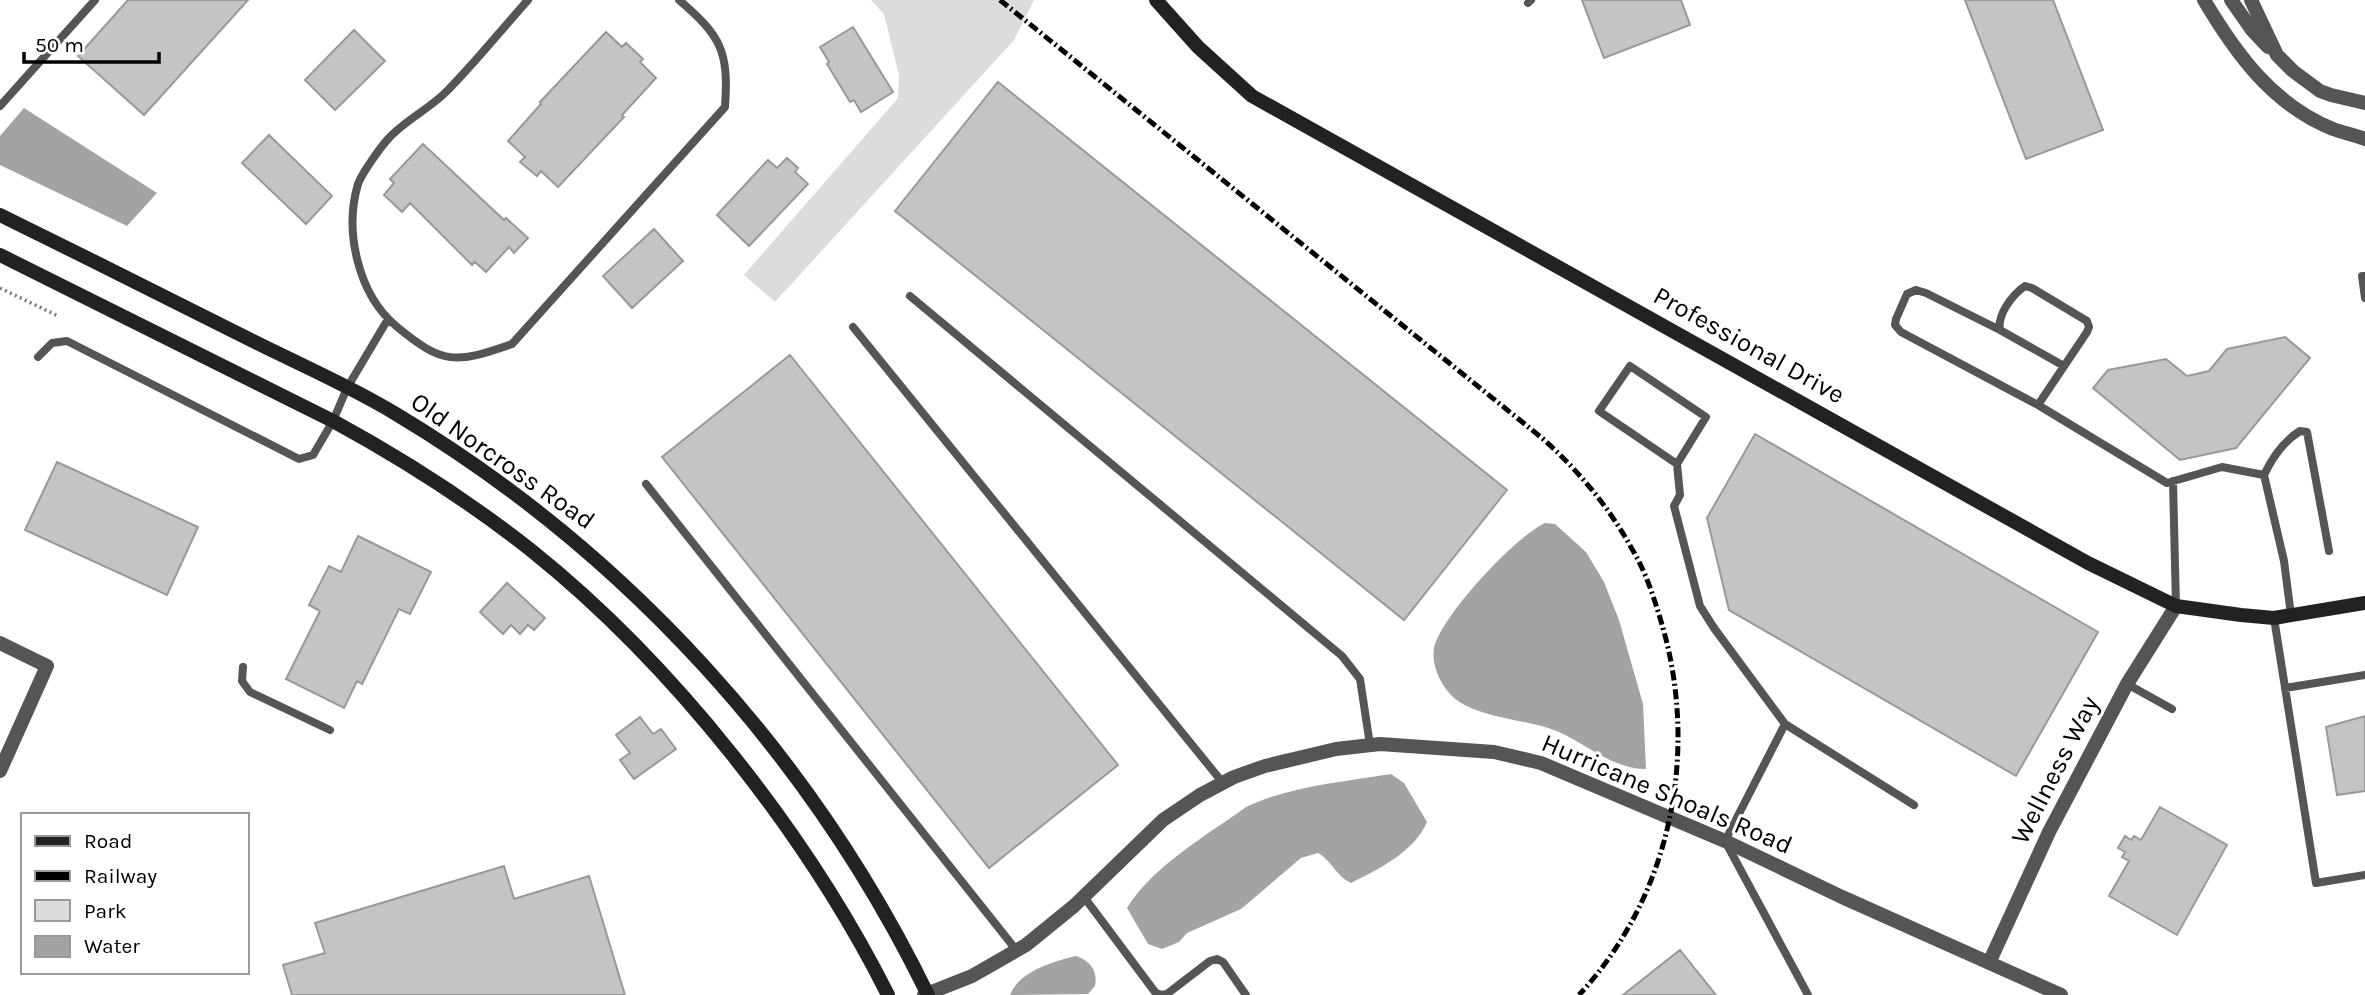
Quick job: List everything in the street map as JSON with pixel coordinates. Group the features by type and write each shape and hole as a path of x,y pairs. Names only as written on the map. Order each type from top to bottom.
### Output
{"main road":[{"name":"Professional Drive","path":"1156,0 1217,66 1252,96 2088,563 2176,606 2274,618 2365,603"},
{"path":"1167,0 1175,22"},
{"name":"Old Norcross Road","path":"2,215 347,388 415,426 543,513 652,610 750,720 842,844 889,921 926,995"},
{"name":"Old Norcross Road","path":"0,256 333,421 382,448 459,497 533,552 601,611 666,678 737,762 803,850 835,899 888,995"}],"street":[{"path":"2204,0 2254,74 2283,100 2334,130 2365,139"},
{"path":"2231,0 2252,30 2320,91 2365,103"},
{"path":"2251,0 2277,55"},
{"name":"Wellness Way","path":"1989,963 2049,832 2127,684 2176,606"},
{"path":"0,643 47,667 0,771"},
{"name":"Hurricane Shoals Road","path":"926,995 972,976 1017,951 1051,926 1163,820 1223,783 1265,766 1336,749 1370,745 1494,752 1541,763 1725,841 2060,995"}],"lane":[{"path":"0,106 95,0"},
{"path":"528,0 444,93 388,139 359,182 354,220 358,266 368,293 388,319 423,349 446,357 473,358 512,344 725,107 727,78 719,44 707,25 679,0"},
{"path":"2365,276 2362,276 2365,298"},
{"path":"2000,330 2000,317 2019,290 2025,286 2087,321 2087,332 2038,405"},
{"path":"2064,366 2000,330 1916,290 1907,294 1896,319 1895,326 1901,332 2038,405 2167,483 2222,467 2264,475"},
{"path":"910,296 1342,656 1360,679 1370,745"},
{"path":"38,357 52,343 67,341 299,459 313,455 333,421 347,388 388,319"},
{"path":"853,327 1223,783"},
{"path":"1677,464 1599,411 1630,366 1706,417 1677,464 1679,495 1674,506 1700,606 1714,628 1785,724 1914,806"},
{"path":"2291,615 2284,561 2264,475 2271,460 2300,431 2307,432 2329,551"},
{"path":"2173,481 2176,606"},
{"path":"646,484 1017,951"},
{"path":"2274,618 2316,883 2365,875"},
{"path":"243,667 242,681 250,692 330,730"},
{"path":"2285,688 2365,675"},
{"path":"2127,684 2172,709"},
{"path":"1785,724 1725,841 1808,995"},
{"path":"1083,897 1154,994 1167,994 1210,961 1217,959 1223,962 1246,995"}],"path":[{"path":"0,288 58,316"}],"green space":[{"path":"871,0 1034,0 1014,40 775,302 744,275 898,98 899,76 884,14"}],"water":[{"path":"24,108 157,193 127,226 0,165 0,136"},
{"path":"1545,523 1555,524 1586,552 1604,582 1619,620 1643,704 1646,769 1612,761 1559,732 1476,710 1453,697 1438,675 1434,649 1449,618 1498,560"},
{"path":"1391,774 1404,783 1427,822 1414,842 1395,858 1351,883 1318,853 1301,858 1241,909 1187,933 1179,942 1162,949 1148,944 1127,908 1166,865 1246,807 1280,794"},
{"path":"1076,956 1089,963 1094,971 1095,986 1088,994 1010,995 1014,987 1029,974 1048,964"}],"building":[{"path":"128,0 248,0 144,115 78,56"},
{"path":"1582,0 1681,0 1690,25 1604,58"},
{"path":"1965,0 2053,0 2103,130 2026,159"},
{"path":"853,27 893,92 861,112 854,100 850,102 820,47"},
{"path":"354,30 385,61 335,110 305,80"},
{"path":"606,32 622,47 626,43 643,59 640,62 656,78 622,115 624,117 558,187 541,171 537,176 520,162 525,157 508,141 540,102"},
{"path":"998,82 1507,490 1404,620 895,211"},
{"path":"269,135 332,196 306,224 242,163"},
{"path":"423,144 504,220 506,218 528,238 514,253 509,247 486,272 475,262 472,265 410,203 402,212 384,195 394,183 390,179"},
{"path":"787,158 798,168 795,172 808,184 749,246 717,215 768,160 777,168"},
{"path":"654,229 683,261 632,308 603,276"},
{"path":"2285,337 2310,358 2236,448 2180,460 2093,388 2108,370 2166,359 2187,376 2209,371 2227,349"},
{"path":"790,355 1118,765 989,868 662,457"},
{"path":"1755,434 2098,632 2016,776 1729,610 1707,518"},
{"path":"57,462 198,527 167,595 25,530"},
{"path":"358,536 431,572 410,614 399,609 362,684 357,681 344,708 286,679 320,611 309,605 329,566 341,572"},
{"path":"507,583 545,618 534,630 528,625 520,634 511,625 503,634 480,612"},
{"path":"2365,716 2365,791 2337,795 2326,727"},
{"path":"640,717 653,734 661,729 676,749 634,779 620,760 630,753 616,735"},
{"path":"2160,807 2227,845 2177,935 2109,896 2129,861 2122,857 2125,852 2118,848 2125,836 2131,840 2134,836 2141,840"},
{"path":"504,866 514,899 589,876 625,995 292,995 283,965 325,953 315,923"},
{"path":"1680,950 1716,995 1623,995"}],"railway":[{"path":"1000,0 1542,438 1592,490 1623,533 1646,578 1663,628 1673,676 1678,726 1676,775 1669,823 1655,870 1636,914 1610,956 1579,995"}]}
